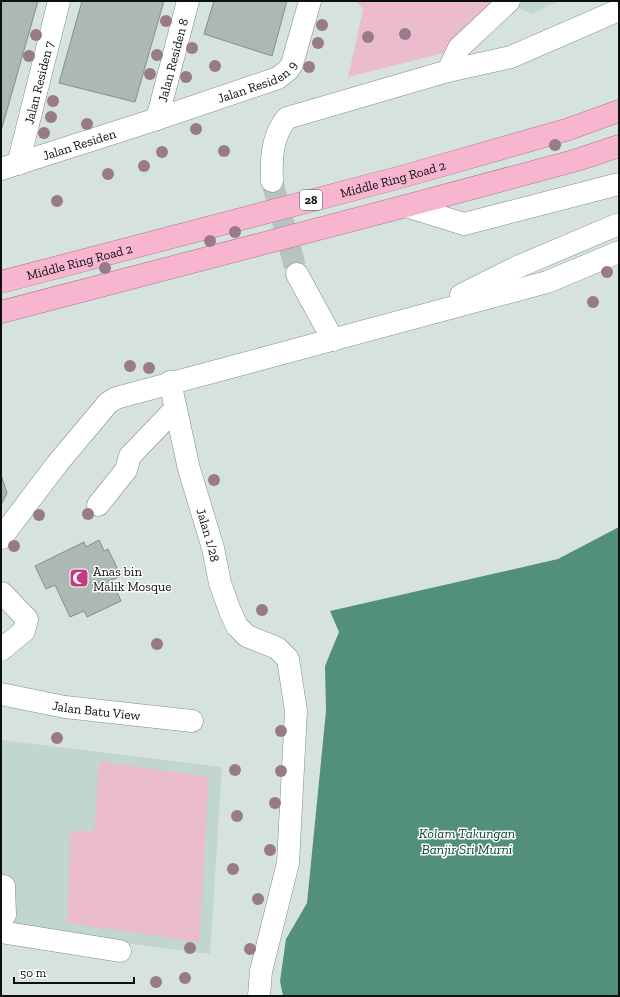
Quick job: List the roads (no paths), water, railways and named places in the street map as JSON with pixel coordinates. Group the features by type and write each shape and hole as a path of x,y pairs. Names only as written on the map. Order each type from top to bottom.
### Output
{"highway":[{"name":"Middle Ring Road 2","path":"1,282 401,177 566,130 619,112"},
{"name":"28","path":"1,312 406,206 577,160 619,146"}],"street":[{"name":"Jalan Residen 7","path":"9,167 59,1"},
{"name":"Jalan Residen 8","path":"157,119 188,1"},
{"name":"Jalan Residen 9","path":"157,119 278,78 288,70 292,64 310,1"},
{"path":"448,71 459,48 509,1"},
{"path":"272,181 273,150 280,126 287,118 448,71 511,58 619,10"},
{"name":"Jalan Residen","path":"9,167 157,119"},
{"path":"406,206 464,224 619,184"},
{"path":"421,315 515,268 619,224"},
{"path":"1,538 57,464 108,403 124,394 333,340 547,282 619,252"},
{"path":"297,274 333,340"},
{"name":"Jalan 1/28","path":"170,382 189,469 213,548 220,583 237,626 247,636 277,648 288,659 296,711 288,863 261,971 259,996"},
{"path":"98,505 126,470 130,456 175,409"},
{"path":"1,650 24,631 27,619 2,593"},
{"name":"Jalan Batu View","path":"1,694 65,707 192,720"},
{"path":"1,918 5,915 4,886"},
{"path":"1,932 120,951"}],"water":[{"name":"Kolam Takungan Banjir Sri Murni","path":"619,527 619,996 283,996 280,981 286,939 307,903 326,711 325,666 339,632 330,611 558,559"}],"tunnel":[{"path":"272,181 297,274"}],"place":[{"name":"Anas bin Malik Mosque","path":"79,578"}]}
